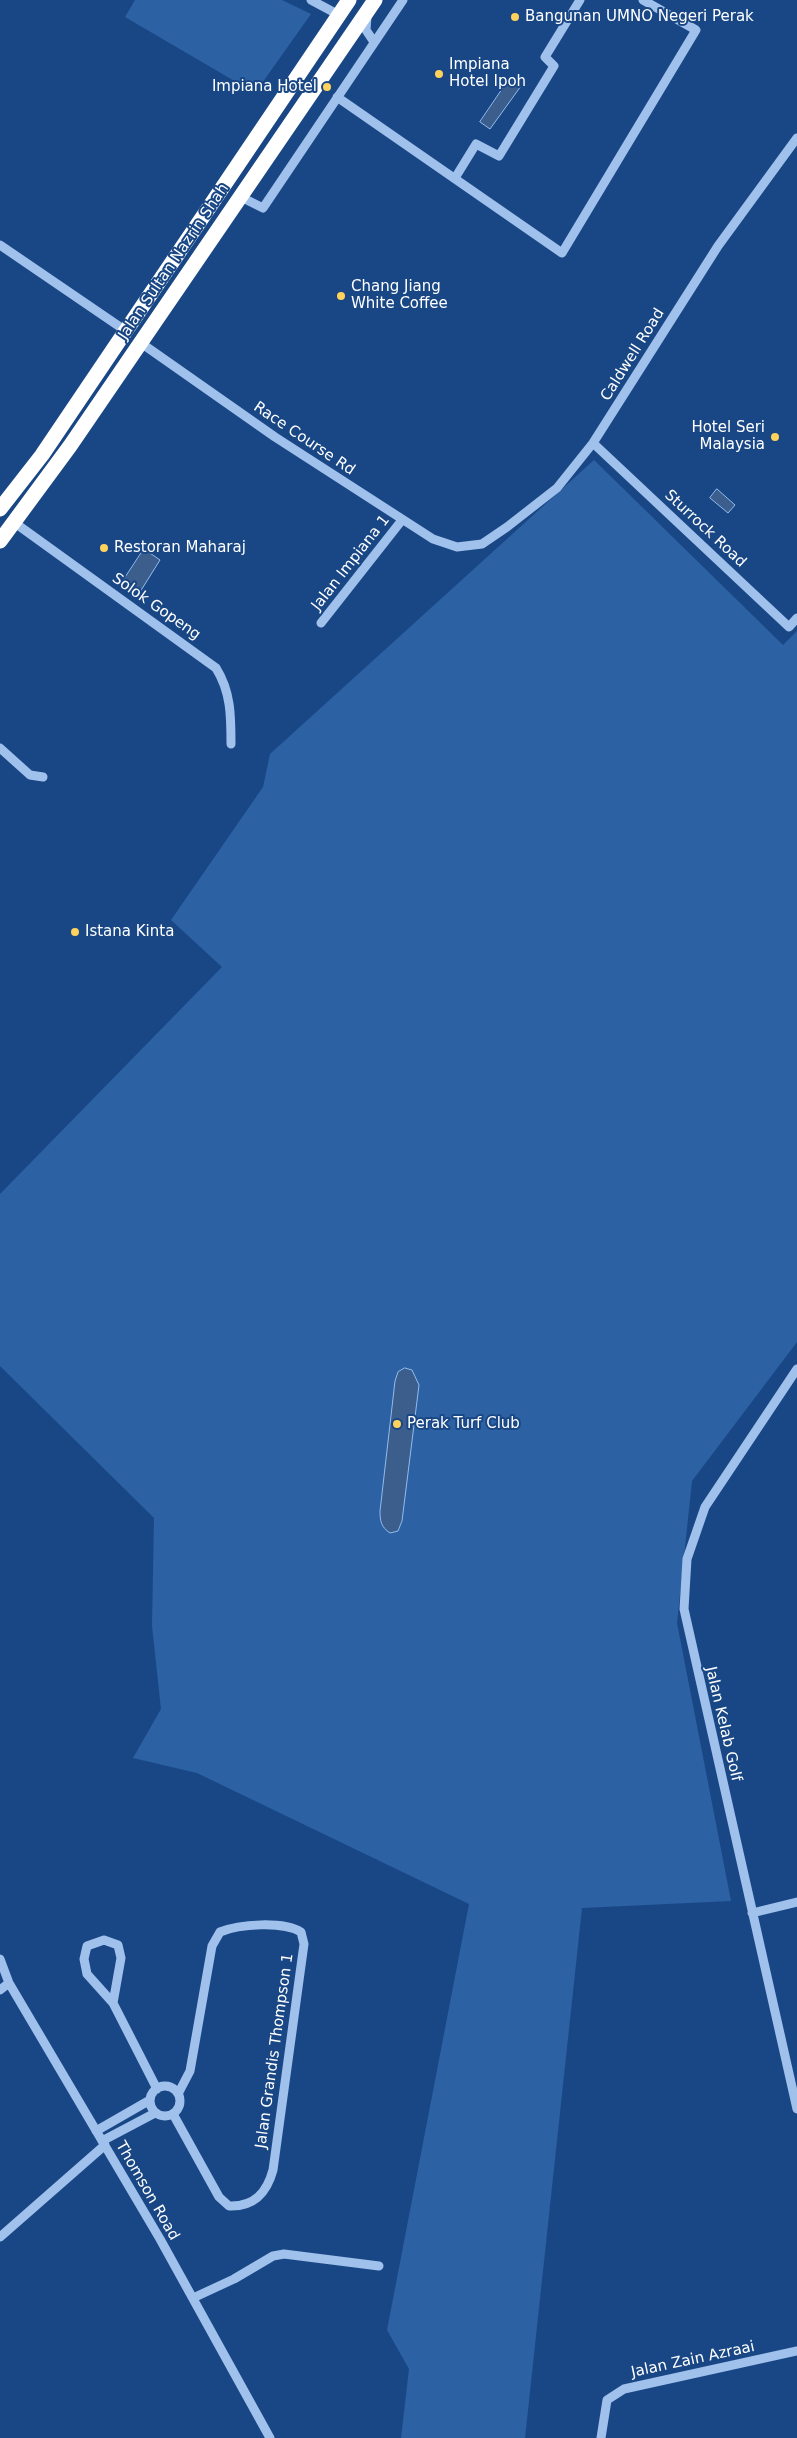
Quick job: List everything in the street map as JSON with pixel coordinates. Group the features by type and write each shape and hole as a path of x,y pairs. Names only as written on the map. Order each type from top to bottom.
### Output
{"highway":[{"name":"Jalan Sultan Nazrin Shah","path":"0,509 42,456 349,0"},
{"name":"Jalan Sultan Nazrin Shah","path":"0,541 15,523 141,343 370,3"},
{"path":"339,15 344,20 350,20 370,3"}],"street":[{"path":"312,0 339,15"},
{"path":"239,196 263,208 402,0"},
{"path":"455,178 476,144 499,156 554,66 545,58 580,0"},
{"path":"337,97 562,253 696,30 643,0"},
{"path":"370,3 365,24 366,30 374,42"},
{"name":"Caldwell Road","path":"457,547 482,544 557,488 593,443 718,246 797,138"},
{"path":"0,244 126,331"},
{"name":"Race Course Rd","path":"141,343 275,437 402,520 433,540 457,547"},
{"name":"Sturrock Road","path":"593,443 788,627 797,618"},
{"name":"Jalan Impiana 1","path":"321,623 402,520"},
{"name":"Solok Gopeng","path":"15,523 216,668 224,681 231,708 231,744"},
{"path":"0,748 30,774 43,777"},
{"name":"Jalan Kelab Golf","path":"797,1369 705,1507 687,1559 684,1609 797,2109"},
{"path":"752,1913 797,1902"},
{"name":"Jalan Grandis Thompson 1","path":"173,2114 219,2197 230,2206 248,2204 268,2188 273,2170 304,1944 301,1932 292,1926 233,1926 220,1932 212,1946 190,2070 178,2094"},
{"path":"113,2002 121,1958 118,1945 104,1940 87,1946 84,1959 87,1974 113,2002 157,2089"},
{"name":"Thomson Road","path":"0,1959 8,1983 104,2143 193,2298 270,2438"},
{"path":"0,1990 8,1983"},
{"path":"0,2237 104,2143 155,2113 164,2116 173,2114 179,2107 178,2094 166,2086 157,2089 150,2100 96,2131"},
{"path":"150,2100 155,2113"},
{"path":"193,2298 234,2279 273,2256 284,2254 379,2266"},
{"name":"Jalan Zain Azraai","path":"601,2438 607,2400 624,2389 797,2351"}],"shaded area":[{"path":"135,0 282,0 311,14 255,93 125,17"},
{"path":"510,78 521,86 490,129 480,122"},
{"name":"Perak Turf Club","path":"594,460 783,645 797,631 797,1342 692,1481 677,1623 731,1901 582,1908 525,2438 401,2438 409,2369 387,2330 469,1904 197,1773 133,1758 161,1709 152,1626 154,1518 0,1366 0,1194 222,967 171,920 263,787 270,754"},
{"path":"717,489 735,505 728,513 710,498"},
{"path":"144,549 160,560 140,592 123,581"},
{"path":"405,1368 412,1370 419,1385 402,1521 398,1531 390,1533 382,1523 380,1511 395,1381 398,1372"}],"place":[{"name":"Bangunan UMNO Negeri Perak","path":"515,17"},
{"name":"Impiana Hotel Ipoh","path":"439,74"},
{"name":"Impiana Hotel","path":"327,87"},
{"name":"Chang Jiang White Coffee","path":"341,296"},
{"name":"Hotel Seri Malaysia","path":"775,437"},
{"name":"Restoran Maharaj","path":"104,548"},
{"name":"Istana Kinta","path":"75,932"},
{"name":"Perak Turf Club","path":"397,1424"}]}
